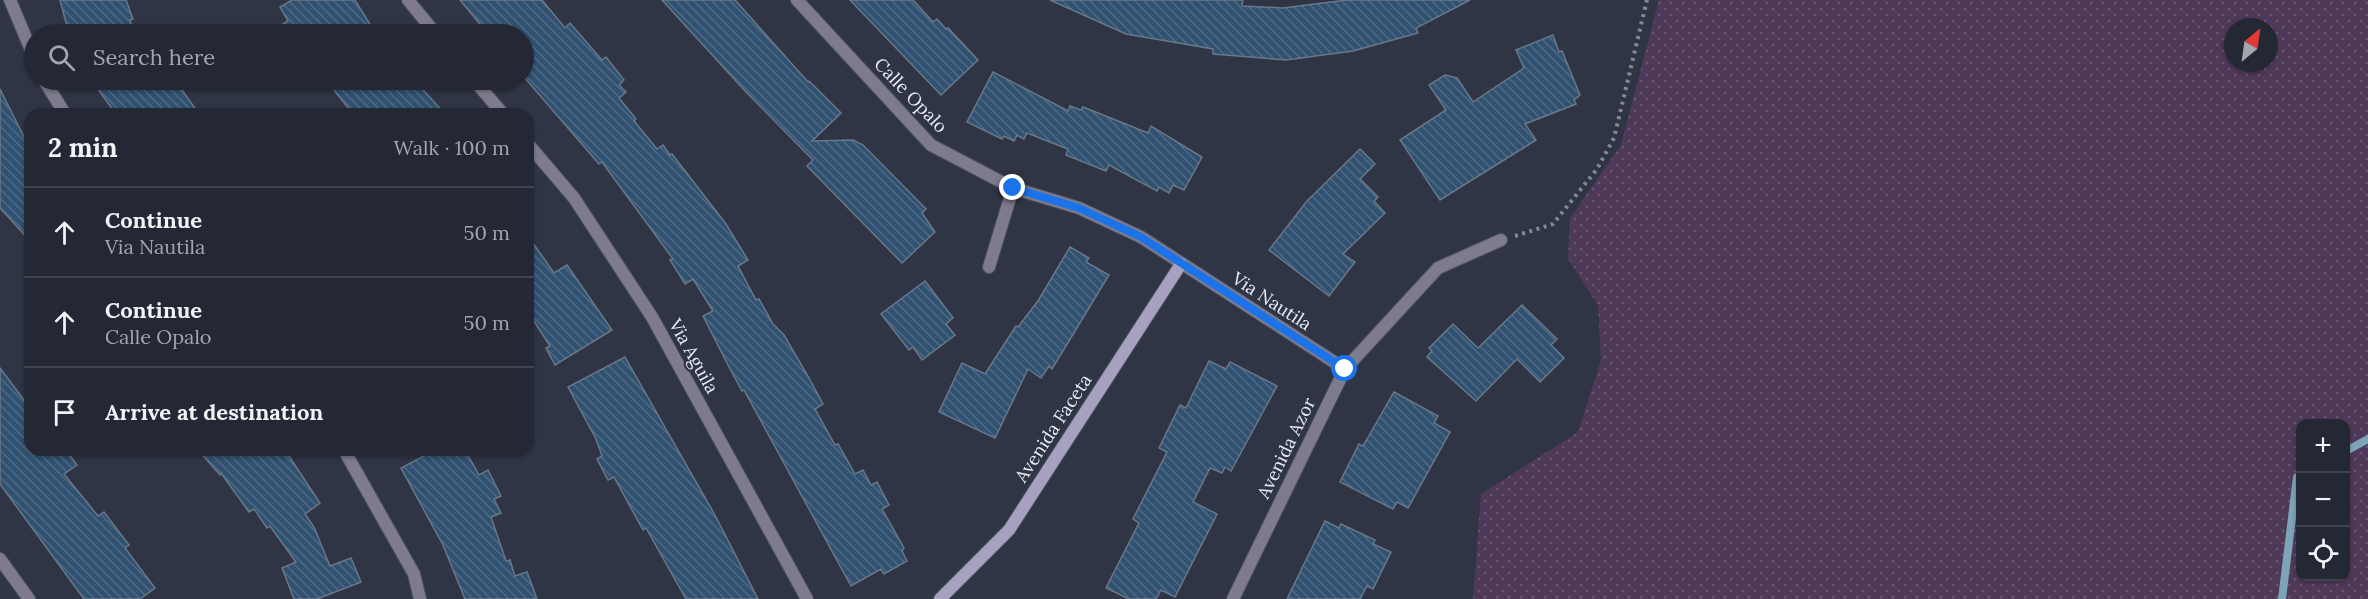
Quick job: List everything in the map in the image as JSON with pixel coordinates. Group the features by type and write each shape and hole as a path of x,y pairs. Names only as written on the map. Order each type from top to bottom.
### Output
{"street":[{"path":"10,0 24,33"},
{"path":"408,0 428,24"},
{"name":"Calle Opalo","path":"796,0 931,145 1013,188 1079,208 1141,237 1181,264"},
{"path":"50,90 61,108"},
{"path":"483,90 498,108"},
{"name":"Via Aguila","path":"534,151 574,198 652,317 807,599"},
{"path":"989,267 1013,188"},
{"name":"Avenida Azor","path":"1233,599 1345,369 1438,268 1502,240"},
{"name":"Via Nautila","path":"1181,264 1345,369"},
{"name":"Avenida Faceta","path":"940,599 1009,530 1181,264"},
{"path":"347,456 414,574 420,599"},
{"path":"0,559 29,599"}],"path":[{"path":"1502,240 1553,224 1597,169 1614,138 1647,0"}],"shaded area":[{"path":"1659,0 2368,0 2368,599 1473,599 1481,494 1578,432 1601,360 1598,305 1568,259 1570,218 1621,145"}],"building":[{"path":"60,0 126,0 133,19 130,20 131,24 66,24"},
{"path":"292,0 355,0 370,24 283,24 288,21 280,7"},
{"path":"460,0 542,0 565,28 570,23 602,60 606,57 624,80 619,85 626,92 619,98 636,119 634,121 657,149 663,145 670,155 672,154 726,224 748,260 738,266 756,300 759,299 773,324 784,335 809,378 823,404 815,409 835,445 838,444 855,474 863,470 871,485 877,482 889,505 882,509 904,548 902,551 907,561 884,574 881,569 851,586 744,390 742,391 728,365 703,316 713,311 693,279 685,284 670,260 673,259 602,162 599,164 534,89 534,24 480,24"},
{"path":"662,0 735,0 808,82 841,113 812,141 853,140 863,145 926,209 922,213 935,232 902,263 807,166 813,160 746,92"},
{"path":"850,0 913,0 933,22 937,19 946,29 948,28 978,60 941,95"},
{"path":"1050,0 1243,0 1242,6 1283,8 1347,0 1470,0 1416,28 1418,33 1353,51 1286,60 1213,54 1213,49 1126,34"},
{"path":"1553,35 1580,95 1574,100 1576,104 1525,124 1536,140 1440,200 1400,140 1446,110 1429,85 1445,75 1457,78 1473,102 1524,68 1516,50"},
{"path":"993,72 1068,111 1070,106 1081,110 1083,107 1148,133 1151,126 1202,157 1184,190 1173,185 1169,193 1159,187 1157,191 1109,165 1106,171 1066,155 1068,149 1027,133 1024,139 1017,135 1014,141 1004,136 1002,139 967,122"},
{"path":"0,89 24,137 24,234 0,208"},
{"path":"98,90 182,90 195,108 112,108"},
{"path":"334,90 423,90 440,108 348,108"},
{"path":"1360,149 1375,164 1360,179 1378,197 1374,201 1385,213 1343,254 1355,262 1329,296 1269,250 1307,201"},
{"path":"534,245 554,273 567,265 612,330 555,365 546,348 550,346 534,321"},
{"path":"1070,247 1089,258 1086,262 1109,275 1052,369 1049,366 1041,378 1028,369 995,438 939,412 962,363 985,374 1016,326 1018,327 1038,301"},
{"path":"925,281 953,318 946,324 955,335 922,360 913,347 909,350 881,314"},
{"path":"1522,305 1557,339 1551,345 1564,358 1540,382 1517,359 1476,401 1427,357 1432,351 1429,348 1453,324 1478,348"},
{"path":"625,357 716,517 758,599 686,599 646,528 643,530 614,477 608,480 597,459 602,456 596,439 568,387"},
{"path":"1209,361 1226,369 1230,362 1277,386 1231,471 1225,467 1222,473 1210,468 1193,502 1217,514 1175,597 1161,590 1156,599 1129,599 1106,588 1139,523 1133,519 1167,452 1159,448 1180,405 1186,408"},
{"path":"0,368 24,400 24,456 70,456 77,465 64,474 98,516 104,512 129,545 125,548 155,588 140,599 84,599 0,484"},
{"path":"1394,392 1438,416 1434,423 1450,432 1408,508 1397,502 1393,509 1340,482 1359,444 1363,446"},
{"path":"203,456 289,456 320,503 305,514 314,527 330,566 351,558 361,582 317,599 294,599 282,568 296,562 270,526 267,528 254,509 249,512 221,473 220,475"},
{"path":"424,456 468,456 479,475 488,470 501,496 494,499 501,513 491,517 506,561 510,560 515,576 527,572 537,599 465,599 443,545 401,468"},
{"path":"1325,521 1339,528 1341,524 1375,540 1373,544 1391,552 1373,589 1367,586 1360,599 1287,599"}],"waterway":[{"path":"2350,449 2368,439"},
{"path":"2282,599 2296,485"}],"route":[{"path":"1013,188 1079,208 1141,237 1345,369"}]}
